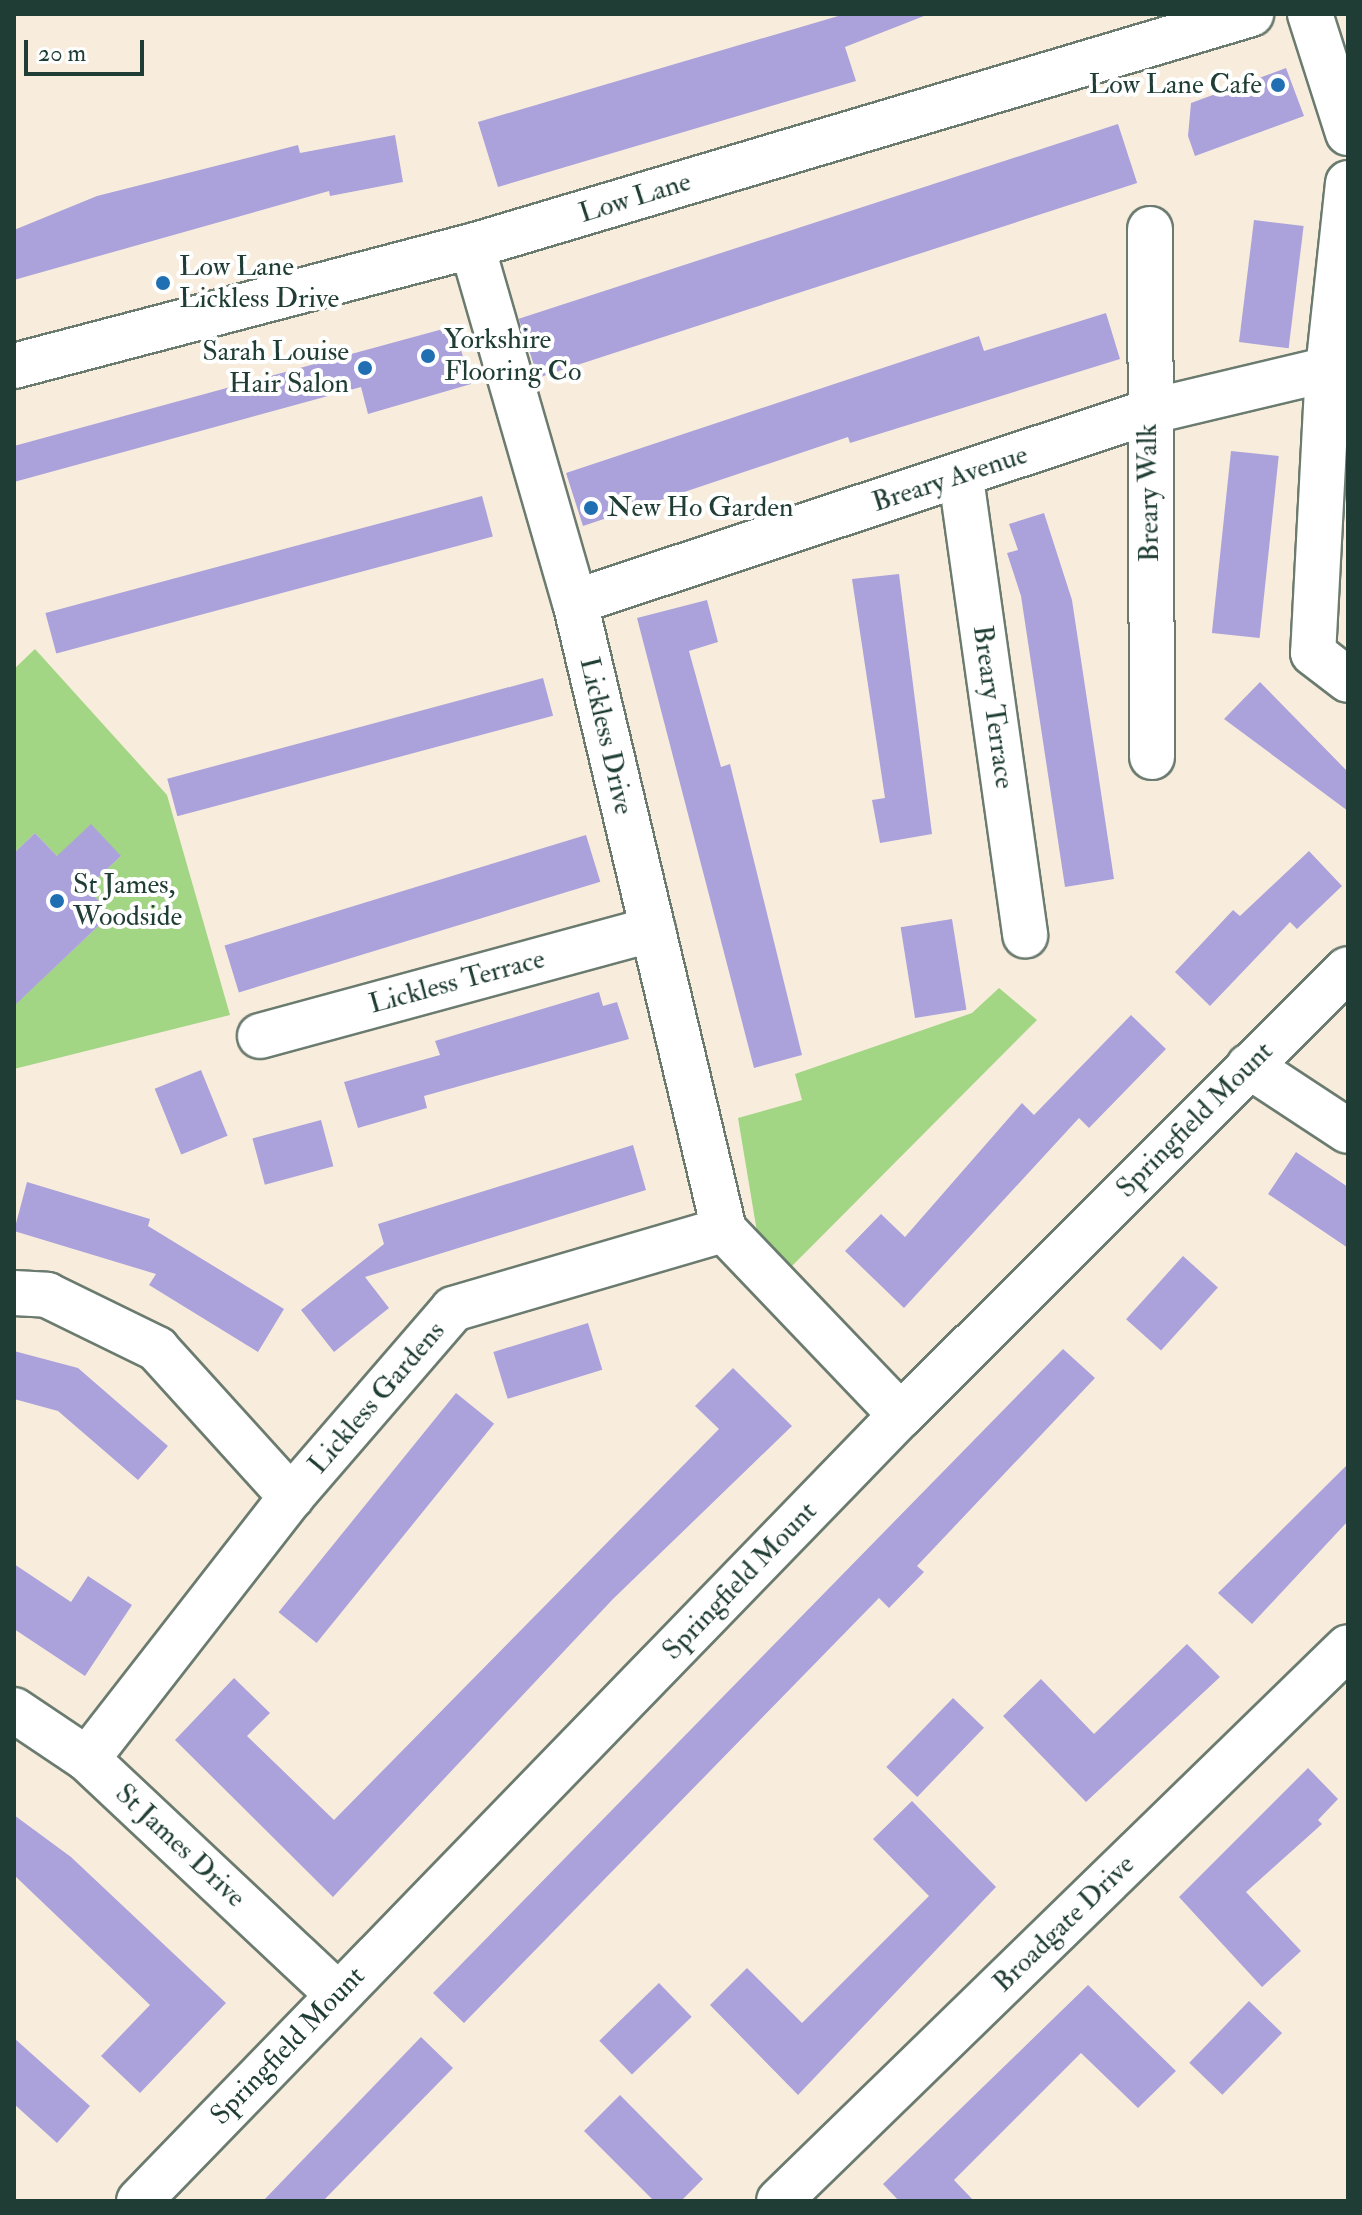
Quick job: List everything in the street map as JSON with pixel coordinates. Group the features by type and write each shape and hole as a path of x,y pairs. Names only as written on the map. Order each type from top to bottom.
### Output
{"street":[{"name":"Low Lane","path":"14,366 472,246 1251,14"},
{"path":"1310,14 1348,133"},
{"path":"1348,183 1328,369 1313,653 1348,680"},
{"name":"Breary Walk","path":"1150,229 1148,412 1152,757"},
{"name":"Lickless Drive","path":"472,246 575,602 724,1230"},
{"name":"Breary Avenue","path":"575,602 961,478 1148,412 1328,369"},
{"name":"Breary Terrace","path":"961,478 1025,936"},
{"name":"Lickless Terrace","path":"260,1036 653,929"},
{"name":"Springfield Mount","path":"139,2201 901,1415 1348,969"},
{"path":"1249,1066 1348,1131"},
{"path":"724,1230 901,1415"},
{"name":"Lickless Gardens","path":"87,1759 291,1497 453,1309 724,1230"},
{"path":"14,1293 47,1295 157,1349 291,1497"},
{"name":"Broadgate Drive","path":"779,2201 1348,1647"},
{"name":"St James Drive","path":"14,1710 87,1759 337,1994"}],"green space":[{"path":"35,649 167,795 230,1015 14,1069 14,990 22,998 111,914 87,888 121,856 57,856 35,833 14,853 14,669"},
{"path":"999,988 1037,1020 791,1267 757,1232 738,1118 802,1100 795,1074 972,1013"}],"building":[{"path":"845,14 924,16 845,47 856,81 498,187 478,122"},
{"path":"1286,68 1304,116 1195,156 1188,136 1191,103"},
{"path":"1118,124 1137,183 538,378 519,319"},
{"path":"395,135 403,182 330,196 329,191 14,280 14,230 97,196 298,145 300,153"},
{"path":"1254,220 1304,226 1289,348 1239,342"},
{"path":"1106,313 1120,359 850,443 848,437 583,526 566,473 979,336 984,351"},
{"path":"454,326 471,384 368,414 361,387 14,482 14,446"},
{"path":"1231,451 1279,456 1260,638 1212,633"},
{"path":"482,496 493,537 56,654 45,613"},
{"path":"1044,513 1072,600 1114,879 1065,887 1021,596 1007,553 1018,550 1009,524"},
{"path":"899,574 932,834 880,843 872,800 885,798 852,579"},
{"path":"707,600 718,642 689,651 721,767 730,764 802,1055 754,1068 637,618"},
{"path":"543,678 553,716 177,816 167,779"},
{"path":"1260,682 1348,772 1348,811 1224,719"},
{"name":"St James, Woodside","path":"91,824 121,856 87,888 111,914 14,1006 14,853 35,833 57,856"},
{"path":"586,835 600,882 239,992 225,946"},
{"path":"1309,851 1342,886 1297,929 1290,922 1210,1006 1175,972 1233,910 1240,916"},
{"path":"952,919 966,1010 915,1018 901,927"},
{"path":"599,992 603,1006 617,1002 629,1039 424,1096 427,1108 358,1128 344,1082 440,1055 435,1041"},
{"path":"1131,1015 1166,1049 1089,1128 1079,1118 904,1308 845,1251 881,1214 905,1237 1022,1103 1034,1115"},
{"path":"201,1070 228,1136 181,1155 155,1089"},
{"path":"321,1120 333,1166 265,1185 252,1138"},
{"path":"633,1145 646,1190 365,1277 389,1308 334,1352 301,1310 384,1244 378,1224"},
{"path":"1296,1152 1348,1187 1348,1248 1268,1194"},
{"path":"27,1182 150,1219 148,1226 284,1309 258,1352 149,1285 156,1274 14,1231"},
{"path":"1183,1256 1218,1287 1161,1351 1126,1319"},
{"path":"588,1323 602,1370 508,1399 493,1352"},
{"path":"1063,1349 1095,1378 917,1566 924,1572 889,1608 879,1598 464,2023 433,1993"},
{"path":"14,1351 78,1368 168,1446 138,1480 58,1411 14,1399"},
{"path":"733,1368 792,1426 613,1599 333,1897 175,1740 234,1678 270,1713 247,1736 334,1820 719,1429 695,1406"},
{"path":"456,1393 494,1424 317,1643 279,1612"},
{"path":"1348,1464 1348,1521 1252,1624 1218,1593"},
{"path":"14,1564 71,1602 88,1576 132,1605 85,1676 14,1629"},
{"path":"1187,1644 1220,1677 1086,1802 1003,1716 1041,1679 1094,1734"},
{"path":"953,1698 984,1728 917,1797 886,1767"},
{"path":"1308,1768 1338,1799 1318,1820 1322,1824 1246,1892 1301,1951 1262,1987 1179,1897"},
{"path":"912,1801 996,1887 798,2095 710,2005 747,1968 802,2023 929,1896 873,1839"},
{"path":"14,1815 71,1857 226,2003 140,2093 101,2056 150,2005 14,1875"},
{"path":"659,1983 692,2017 632,2074 599,2041"},
{"path":"1088,1985 1176,2071 1138,2108 1081,2053 954,2180 974,2201 899,2201 883,2184"},
{"path":"1249,2001 1282,2033 1222,2095 1189,2063"},
{"path":"421,2037 453,2068 323,2201 263,2201"},
{"path":"14,2038 90,2106 57,2143 14,2104"},
{"path":"620,2095 703,2179 681,2201 654,2201 584,2131"}],"place":[{"name":"Low Lane Cafe","path":"1278,85"},
{"name":"Low Lane Lickless Drive","path":"163,283"},
{"name":"Yorkshire Flooring Co","path":"428,356"},
{"name":"Sarah Louise Hair Salon","path":"365,368"},
{"name":"New Ho Garden","path":"591,508"},
{"name":"St James, Woodside","path":"57,901"}]}
